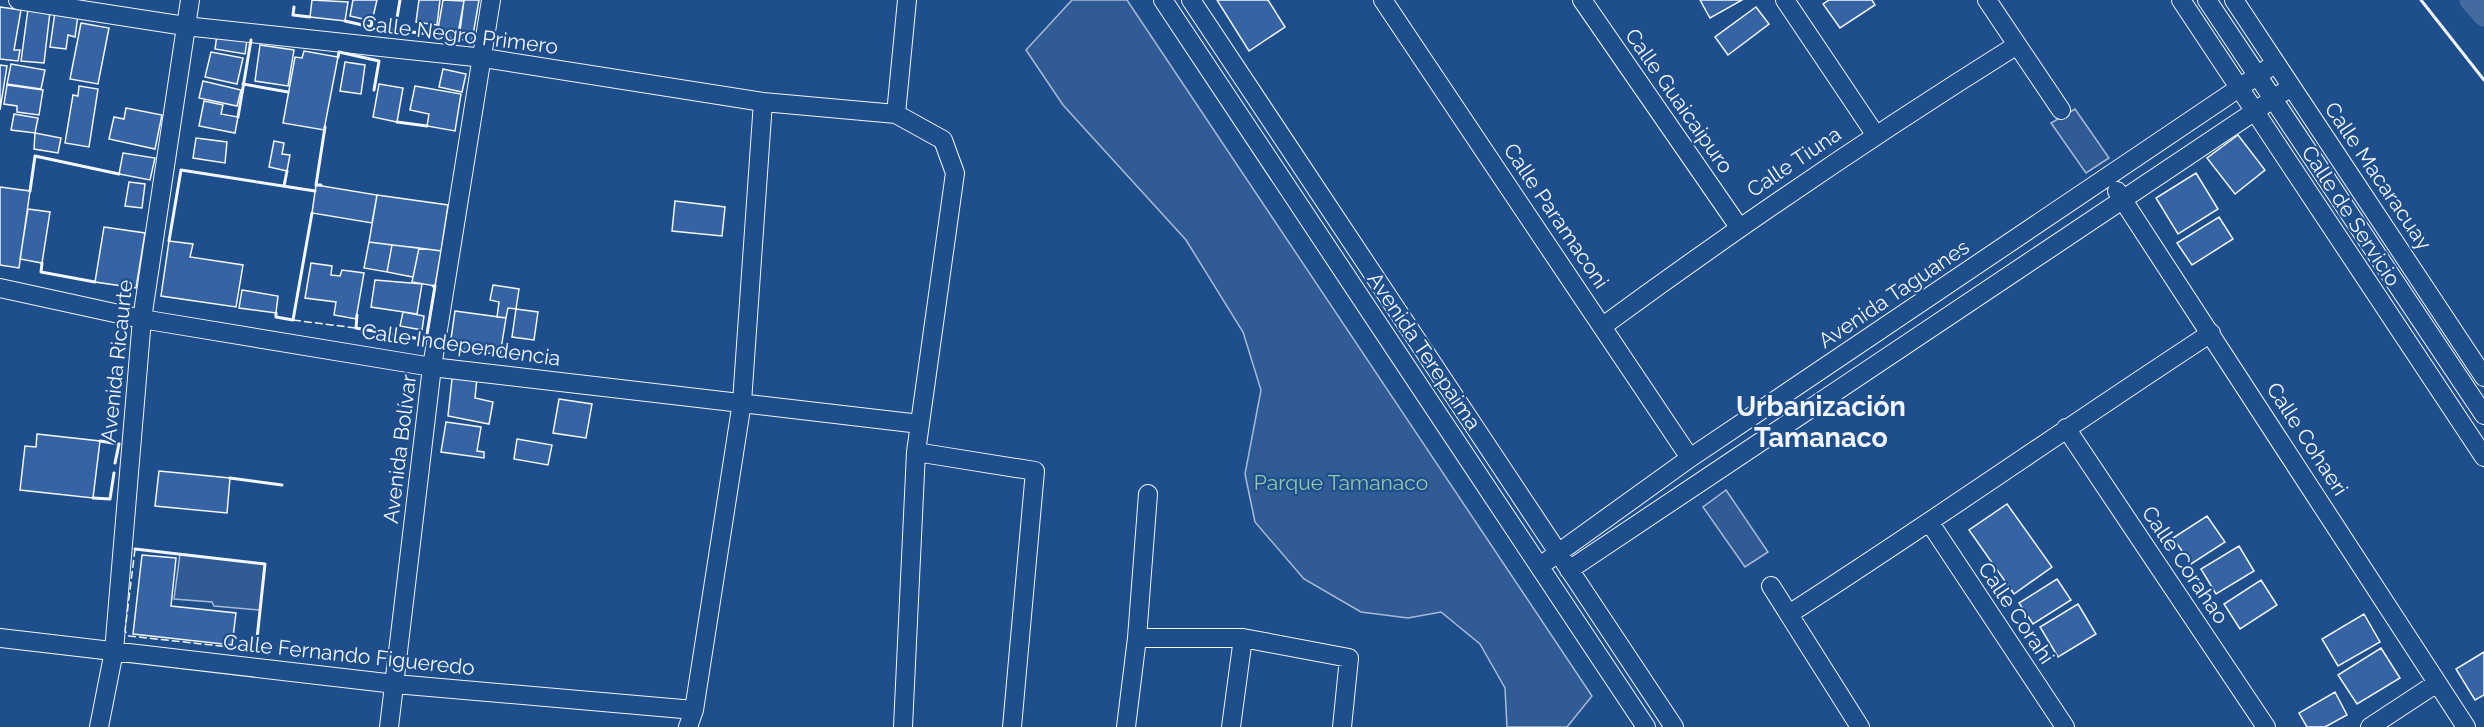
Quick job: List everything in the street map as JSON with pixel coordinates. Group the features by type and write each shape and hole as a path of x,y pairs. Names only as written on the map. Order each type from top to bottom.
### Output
{"street":[{"name":"Calle Negro Primero","path":"18,0 185,26 484,58 763,102 896,114"},
{"name":"Avenida Ricaurte","path":"99,727 114,651 142,319 190,0"},
{"name":"Avenida Bolívar","path":"389,727 432,367 492,0"},
{"path":"903,727 916,452 955,173 943,140 896,114 907,0"},
{"name":"Avenida Terepaima","path":"1163,0 1646,727"},
{"name":"Avenida Terepaima","path":"1191,0 1674,727"},
{"name":"Calle Paramaconi","path":"1383,0 1690,458"},
{"name":"Calle Guaicaipuro","path":"1582,0 1739,227"},
{"path":"1785,0 1875,134"},
{"path":"1987,0 2061,110"},
{"name":"Calle de Servicio","path":"2181,0 2484,457"},
{"name":"Calle Macaracuay","path":"2207,0 2484,415"},
{"name":"Calle Macaracuay","path":"2234,0 2484,377"},
{"name":"Calle Tiuna","path":"1603,326 1739,227 1875,134 2017,45"},
{"name":"Avenida Taguanes","path":"1540,566 1690,458 2276,63"},
{"path":"1569,570 2291,87"},
{"path":"691,718 742,402 763,102"},
{"name":"Calle Cohaeri","path":"2108,176 2466,727"},
{"name":"Calle Independencia","path":"0,288 142,319 432,367 920,424"},
{"path":"1789,614 1930,524 2066,428 2211,333"},
{"name":"Calle Corahao","path":"2066,428 2266,727"},
{"path":"916,452 1035,471 1012,727"},
{"path":"1126,727 1137,638 1148,494"},
{"name":"Calle Corahi","path":"1930,524 2065,727"},
{"path":"1770,586 1860,727"},
{"name":"Calle Fernando Figueredo","path":"0,638 691,718"},
{"path":"1137,638 1243,638 1349,658 1342,727"},
{"path":"1231,727 1243,638"},
{"path":"2370,727 2437,683"}],"shaded area":[{"name":"Parque Tamanaco","path":"1072,0 1127,0 1592,696 1567,727 1507,727 1505,688 1480,644 1441,612 1408,618 1361,612 1304,579 1255,522 1245,474 1261,390 1243,332 1186,240 1063,105 1026,50"},
{"path":"2075,109 2109,158 2086,173 2051,123"},
{"path":"1726,490 1768,552 1745,567 1703,507"},
{"path":"180,554 265,564 260,610 214,606 212,602 174,599"}],"building":[{"path":"312,0 348,2 345,21 310,17"},
{"path":"353,0 377,0 372,21 350,16"},
{"path":"419,0 440,0 437,25 416,22"},
{"path":"443,0 464,1 457,39 437,35"},
{"path":"464,0 479,0 472,41 459,39"},
{"path":"1217,0 1268,0 1285,27 1249,51"},
{"path":"1700,0 1742,0 1710,18"},
{"path":"1829,0 1872,0 1875,5 1840,28 1823,4"},
{"path":"0,7 21,10 14,50 20,50 18,61 0,59"},
{"path":"1756,7 1769,24 1728,55 1715,37"},
{"path":"28,9 50,12 44,63 21,61"},
{"path":"55,12 78,15 75,37 68,35 66,49 50,47"},
{"path":"81,23 109,28 98,84 70,79"},
{"path":"217,35 247,40 245,54 215,49"},
{"path":"260,45 294,50 288,86 255,81"},
{"path":"304,51 338,57 324,130 283,123 295,57 302,58"},
{"path":"211,52 243,58 237,84 205,77"},
{"path":"345,62 365,65 361,94 340,91"},
{"path":"11,64 45,70 41,89 7,84"},
{"path":"0,65 7,66 0,110"},
{"path":"443,69 466,74 462,92 439,87"},
{"path":"203,81 241,90 237,106 199,98"},
{"path":"379,84 403,88 397,122 373,117"},
{"path":"7,85 43,90 39,115 17,112 17,106 4,104"},
{"path":"79,86 98,89 89,147 65,143 73,95 78,96"},
{"path":"415,86 461,94 455,131 427,126 429,114 410,110"},
{"path":"204,101 223,105 221,114 238,117 235,133 199,126"},
{"path":"126,108 162,115 155,149 109,139 114,117 124,119"},
{"path":"14,114 38,118 35,133 11,130"},
{"path":"35,133 61,138 58,153 34,149"},
{"path":"2238,135 2265,170 2235,194 2207,158"},
{"path":"196,138 227,142 225,163 193,158"},
{"path":"274,141 284,143 282,154 290,155 287,171 269,167"},
{"path":"123,153 155,158 150,180 119,174"},
{"path":"2196,173 2218,209 2178,234 2156,198"},
{"path":"129,182 145,184 142,208 125,206"},
{"path":"316,185 377,195 372,223 312,213"},
{"path":"0,187 30,191 19,268 0,265"},
{"path":"377,195 448,205 441,251 369,242"},
{"path":"675,201 725,207 722,236 672,231"},
{"path":"28,209 50,212 42,263 20,259"},
{"path":"2219,217 2233,239 2192,265 2177,243"},
{"path":"104,227 145,233 136,288 95,282"},
{"path":"169,241 193,244 190,257 243,265 236,307 161,296"},
{"path":"369,242 392,245 387,272 364,268"},
{"path":"392,245 419,248 413,277 387,272"},
{"path":"419,248 441,251 435,286 412,282"},
{"path":"311,263 332,266 331,275 340,276 342,270 364,273 356,319 334,315 336,302 305,298"},
{"path":"375,280 422,284 417,314 371,307"},
{"path":"493,285 519,289 516,309 508,308 506,318 497,317 499,302 490,300"},
{"path":"242,290 278,296 276,313 239,308"},
{"path":"516,309 538,312 534,340 512,337"},
{"path":"455,311 506,318 500,355 455,348 451,339"},
{"path":"403,312 424,316 422,330 400,326"},
{"path":"457,374 477,378 475,398 493,402 489,424 448,416 452,379"},
{"path":"559,399 592,404 586,438 553,433"},
{"path":"446,422 481,427 477,451 484,452 484,458 441,452"},
{"path":"37,434 100,441 93,498 20,490 25,446 36,447"},
{"path":"517,439 552,445 548,465 514,459"},
{"path":"159,471 230,478 227,513 155,506"},
{"path":"2007,504 2052,567 2014,594 1969,530"},
{"path":"2207,516 2225,542 2191,564 2173,538"},
{"path":"2239,546 2254,571 2216,594 2201,569"},
{"path":"142,555 176,558 171,606 236,613 232,645 133,634"},
{"path":"2057,579 2071,600 2033,624 2019,603"},
{"path":"2261,580 2277,605 2240,629 2224,604"},
{"path":"2078,604 2096,634 2058,657 2040,627"},
{"path":"2364,614 2380,642 2338,666 2322,639"},
{"path":"2381,648 2400,678 2357,704 2338,675"},
{"path":"2484,652 2484,695 2475,700 2456,669"},
{"path":"2335,692 2347,715 2325,727 2307,727 2299,713"}],"waterway":[{"path":"2470,0 2484,16"}],"fence":[{"path":"293,320 356,328"},
{"path":"135,549 125,631 129,636 239,648"}],"wall":[{"path":"400,0 395,30 437,35"},
{"path":"2421,0 2484,80"},
{"path":"294,7 293,15 310,17"},
{"path":"345,21 371,27"},
{"path":"372,21 371,27 395,30"},
{"path":"238,117 251,40"},
{"path":"338,57 339,52 379,61 374,90"},
{"path":"243,84 288,92"},
{"path":"397,122 427,126"},
{"path":"321,185 316,185 325,127"},
{"path":"30,191 35,156 119,174"},
{"path":"169,241 181,170 315,191"},
{"path":"284,186 287,171"},
{"path":"276,313 276,317 293,320 312,213"},
{"path":"42,263 41,272 95,282"},
{"path":"357,315 356,328 426,340 435,286 433,286"},
{"path":"100,441 119,444 115,463"},
{"path":"93,498 110,499 114,473"},
{"path":"230,478 282,485"},
{"path":"135,549 265,564 256,648"}],"district":[{"name":"Urbanización Tamanaco","path":"1821,422"}]}
